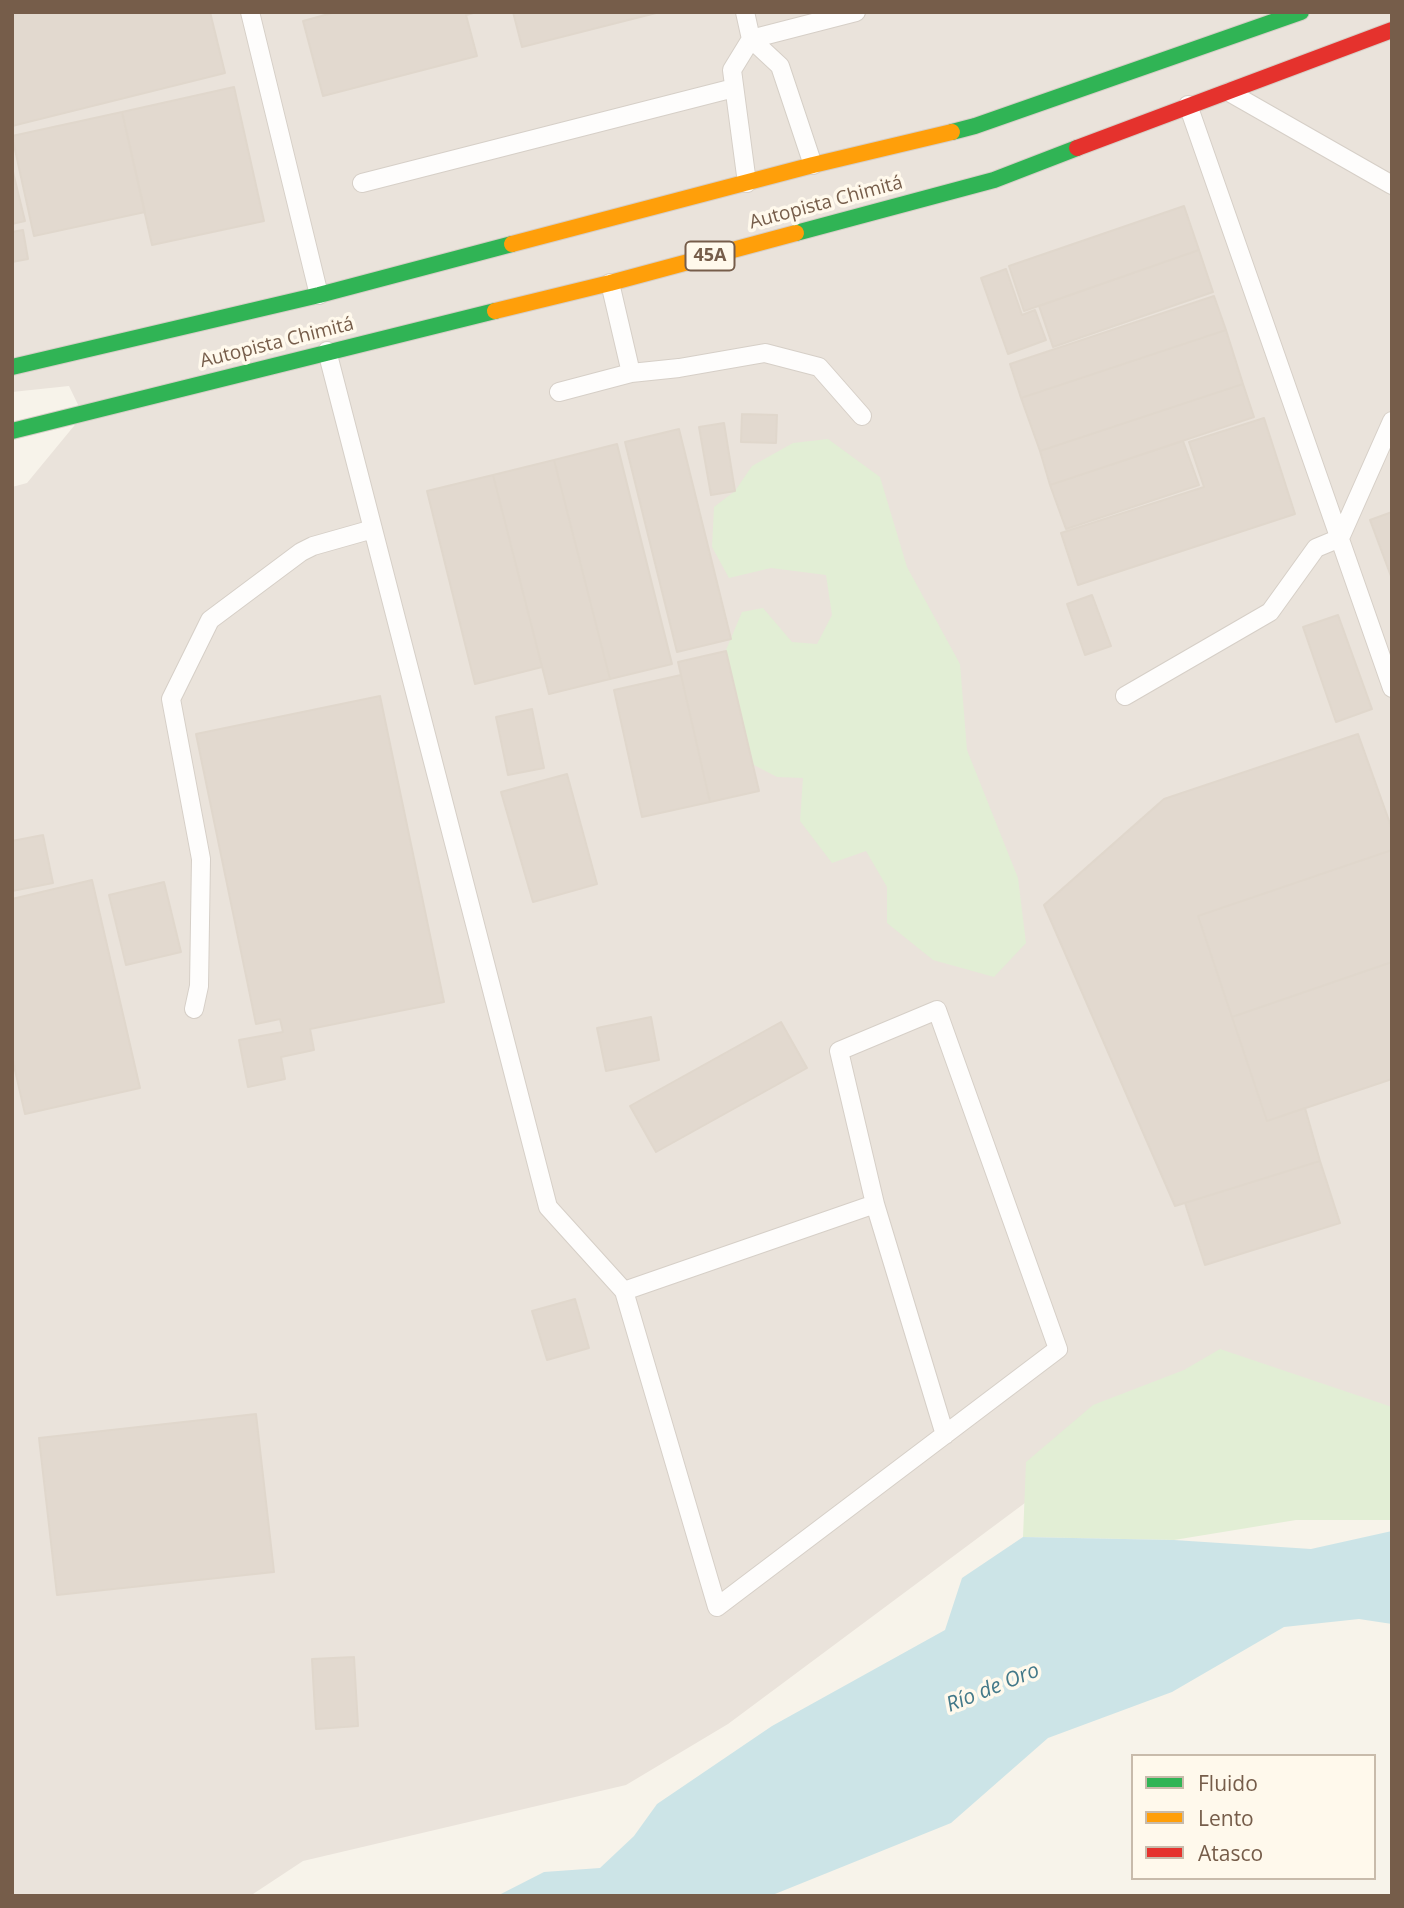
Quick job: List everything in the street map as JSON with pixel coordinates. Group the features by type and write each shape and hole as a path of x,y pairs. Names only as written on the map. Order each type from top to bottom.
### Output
{"highway":[{"name":"Autopista Chimitá","path":"12,367 319,295 813,165 975,126 1301,12"},
{"name":"Autopista Chimitá","path":"12,431 610,282 993,180 1226,90 1392,30"}],"lane":[{"path":"250,12 319,295"},
{"path":"745,12 751,39 780,66 813,165"},
{"path":"747,183 732,70 751,39 856,12"},
{"path":"362,183 734,88"},
{"path":"1226,90 1392,185"},
{"path":"1188,105 1392,688"},
{"path":"610,282 631,373"},
{"path":"327,351 548,1207 624,1291 717,1607 1058,1349 937,1010 839,1051 875,1204 945,1434"},
{"path":"559,392 631,373 765,353 819,367 862,416"},
{"path":"1125,696 1270,612 1316,548 1340,538 1392,421"},
{"path":"194,1009 199,986 201,859 171,698 210,620 301,552 373,529"},
{"path":"624,1291 875,1204"}],"shaded area":[{"path":"12,12 1392,12 1392,1414 1221,1357 728,1724 626,1785 303,1861 250,1896 12,1896 12,487 27,483 83,415 69,386 12,392"}],"green space":[{"path":"828,439 880,477 907,567 960,664 967,750 1018,878 1026,943 994,977 933,960 887,923 887,887 866,851 832,863 800,821 803,778 777,777 752,764 726,650 742,612 763,608 792,642 817,644 832,615 826,575 771,568 729,578 712,547 714,507 735,491 752,466 793,443"},
{"path":"1220,1349 1392,1407 1392,1520 1296,1520 1174,1540 1023,1537 1026,1462 1093,1405 1184,1370"}],"water":[{"name":"Río de Oro","path":"1392,1531 1392,1624 1359,1619 1284,1627 1172,1692 1048,1738 951,1823 770,1896 497,1896 544,1872 600,1868 634,1836 657,1804 772,1726 945,1630 962,1578 1023,1537 1174,1540 1311,1549"}],"building":[{"path":"12,12 210,12 225,73 12,126"},
{"path":"336,12 477,12 466,15 477,56 323,96 303,21"},
{"path":"513,12 660,12 522,47"},
{"path":"234,87 264,221 152,245 122,112"},
{"path":"122,112 145,212 34,236 12,136"},
{"path":"12,168 25,221 12,224"},
{"path":"1184,206 1199,250 1024,311 1009,266"},
{"path":"23,230 28,259 12,262 12,232"},
{"path":"1199,250 1213,292 1053,347 1039,306"},
{"path":"1006,269 1022,315 1035,310 1046,340 1008,354 981,278"},
{"path":"1214,296 1226,330 1021,398 1010,364"},
{"path":"1226,330 1243,384 1040,451 1021,398"},
{"path":"1243,384 1254,417 1050,485 1040,451"},
{"path":"742,414 777,415 776,443 741,442"},
{"path":"1264,418 1295,514 1078,585 1061,533 1204,487 1189,442"},
{"path":"724,423 735,491 711,495 699,427"},
{"path":"679,429 731,639 677,652 625,442"},
{"path":"1183,441 1199,485 1066,529 1050,485"},
{"path":"617,444 672,664 610,679 554,460"},
{"path":"554,460 610,679 549,694 493,475"},
{"path":"493,475 542,667 475,684 427,491"},
{"path":"1392,512 1392,579 1370,520"},
{"path":"1092,595 1111,646 1085,655 1067,604"},
{"path":"1338,615 1372,709 1336,722 1303,627"},
{"path":"726,651 759,791 710,802 678,662"},
{"path":"681,675 710,802 642,817 614,690"},
{"path":"380,696 444,1002 310,1029 314,1050 281,1057 285,1079 248,1087 239,1040 283,1032 280,1019 256,1024 196,734"},
{"path":"532,709 544,768 508,775 496,717"},
{"path":"1358,734 1392,829 1392,850 1198,916 1267,1121 1305,1108 1320,1161 1175,1206 1044,905 1164,799"},
{"path":"567,774 597,884 533,902 501,792"},
{"path":"43,835 53,883 12,891 12,841"},
{"path":"1392,850 1392,962 1232,1017 1198,916"},
{"path":"92,880 140,1088 25,1114 12,1057 12,899"},
{"path":"164,882 181,952 126,965 109,895"},
{"path":"1392,962 1392,1079 1267,1121 1232,1017"},
{"path":"651,1017 659,1060 606,1071 597,1028"},
{"path":"781,1022 807,1068 656,1152 630,1106"},
{"path":"1320,1161 1340,1223 1205,1265 1185,1203"},
{"path":"575,1299 589,1348 547,1360 532,1311"},
{"path":"256,1414 274,1572 57,1595 39,1438"},
{"path":"354,1657 358,1726 316,1729 312,1659"}],"traffic: fast":[{"path":"952,132 1301,12"},
{"path":"796,233 994,180 1077,148"},
{"path":"12,367 319,295 512,244"},
{"path":"12,431 495,311"}],"traffic: slow":[{"path":"512,244 813,165 952,132"},
{"path":"495,311 796,233"}],"traffic: jam":[{"path":"1077,148 1392,30"}]}
